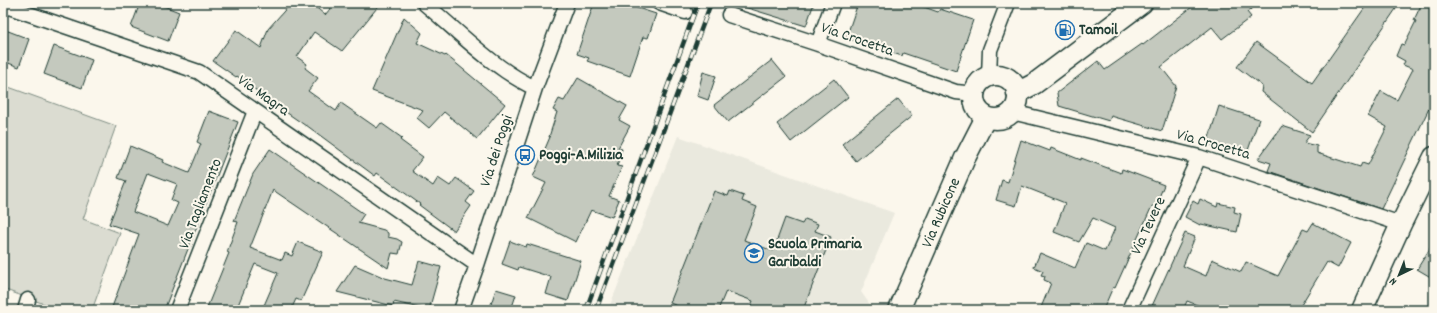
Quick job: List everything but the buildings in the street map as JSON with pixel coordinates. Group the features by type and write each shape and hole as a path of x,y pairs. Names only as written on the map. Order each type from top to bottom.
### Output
{"street":[{"path":"424,3 494,63 524,83 535,88"},
{"name":"Via dei Poggi","path":"461,310 535,88 568,3"},
{"path":"658,3 684,12"},
{"path":"818,44 833,3"},
{"path":"989,76 990,50 1008,3"},
{"path":"1015,102 1015,86 1004,76 989,76 979,83 974,94 974,101 977,107 986,117 1000,119 1006,116 1015,102 1034,84 1142,3"},
{"name":"Via Magra","path":"3,5 199,72 477,265"},
{"name":"Via Crocetta","path":"729,15 956,92 974,94"},
{"name":"Via Crocetta","path":"1015,102 1200,157 1401,224"},
{"name":"Via Tagliamento","path":"178,310 255,111"},
{"name":"Via Rubicone","path":"899,310 964,158 986,117"},
{"name":"Via Tevere","path":"1129,310 1200,157"},
{"path":"1362,310 1401,224 1434,157"}],"shaded area":[{"path":"3,85 116,126 83,219 120,233 92,310 61,310 3,289"},
{"name":"Scuola Primaria Garibaldi","path":"678,136 894,213 861,292 874,310 608,310"}],"railway":[{"path":"586,310 698,3"},
{"path":"596,310 711,3"}],"place":[{"name":"Tamoil","path":"1065,30"},
{"name":"Poggi-A.Milizia","path":"525,155"},
{"name":"Scuola Primaria Garibaldi","path":"754,253"}]}
